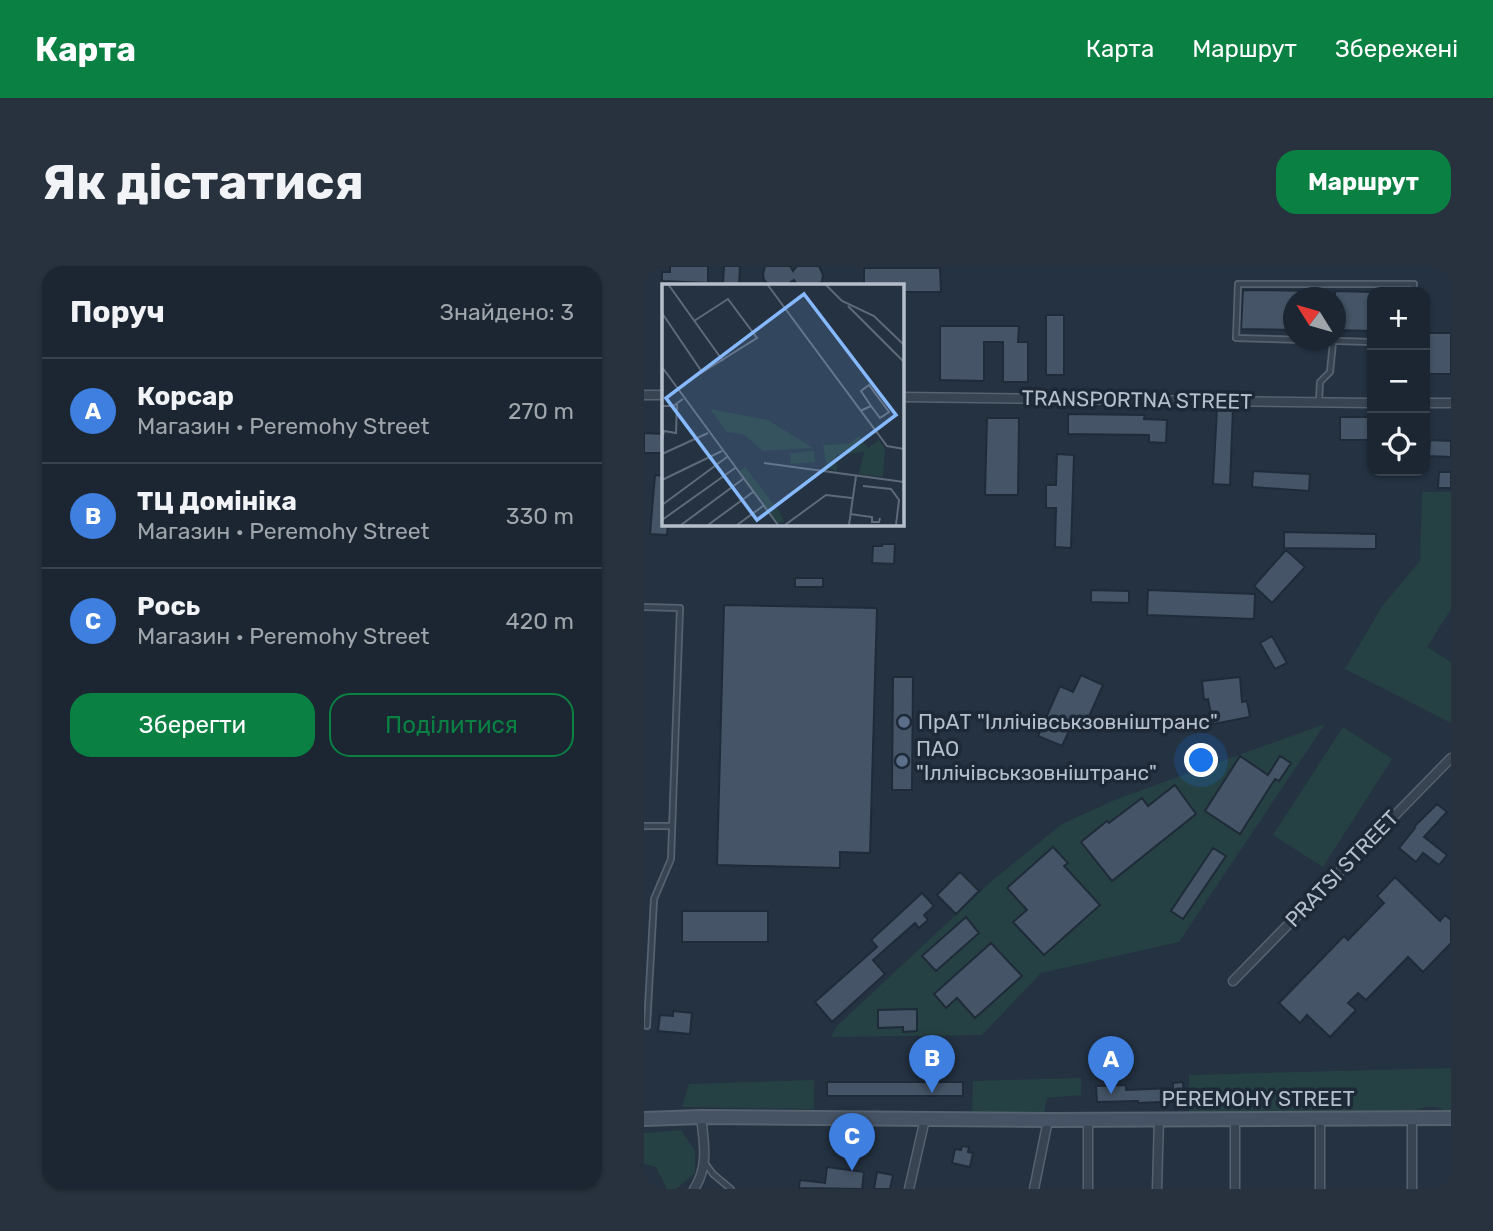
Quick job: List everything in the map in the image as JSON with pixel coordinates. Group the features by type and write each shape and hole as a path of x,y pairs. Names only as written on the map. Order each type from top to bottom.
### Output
{"main road":[{"name":"PEREMOHY STREET","path":"644,1119 1451,1118"}],"street":[{"path":"644,394 662,395"},
{"name":"TRANSPORTNA STREET","path":"903,397 1367,402"},
{"path":"1430,403 1451,403"},
{"name":"PRATSI STREET","path":"1233,981 1451,758"},
{"path":"694,1189 701,1180 705,1157 701,1117"},
{"path":"909,1189 925,1118"},
{"path":"1088,1118 1088,1189"},
{"path":"1157,1189 1159,1118"},
{"path":"1235,1119 1235,1189"},
{"path":"1320,1119 1320,1189"},
{"path":"1412,1119 1412,1189"},
{"path":"1034,1189 1048,1120"}],"lane":[{"path":"1283,340 1236,338 1238,284 1414,284 1414,287"},
{"path":"1346,342 1367,342"},
{"path":"1319,402 1320,382 1330,372 1332,350"},
{"path":"644,607 680,608 671,859 654,899 647,1026"},
{"path":"644,826 672,826"},
{"path":"644,949 651,950"},
{"path":"704,1162 713,1174 731,1189"}],"green space":[{"path":"1422,492 1451,492 1451,609 1427,647 1451,662 1451,723 1345,669 1383,605 1420,561"},
{"path":"1325,724 1179,942 1041,973 982,1035 831,1037 837,1026 994,879 1062,824 1117,799"},
{"path":"1343,727 1392,759 1323,867 1273,835"},
{"path":"1451,1068 1451,1112 1433,1107 1410,1113 1189,1116 1189,1075"},
{"path":"1081,1078 1081,1095 1047,1098 1042,1116 972,1115 973,1081"},
{"path":"814,1080 814,1109 682,1107 689,1084"},
{"path":"681,1130 695,1151 695,1173 676,1189 667,1189 656,1167 644,1164 644,1133"}],"building":[{"path":"670,266 708,266 708,283 662,281 662,272 670,272"},
{"path":"724,266 740,266 739,284 723,284"},
{"path":"765,266 790,266 793,271 797,266 819,266 823,275 820,284 796,284 794,280 788,284 768,284 763,274"},
{"path":"864,268 940,268 941,292 903,292 903,284 864,284"},
{"path":"1243,290 1283,291 1283,330 1241,329"},
{"path":"1346,291 1367,292 1367,331 1346,330"},
{"path":"1046,315 1064,315 1064,375 1046,375"},
{"path":"940,326 1019,326 1018,342 1028,342 1028,382 1003,382 1003,342 984,342 984,381 940,380"},
{"path":"1430,333 1451,333 1451,374 1430,374"},
{"path":"1217,408 1233,408 1230,485 1213,484"},
{"path":"1068,414 1145,415 1144,419 1167,420 1166,443 1149,442 1149,435 1068,434"},
{"path":"1340,417 1367,417 1367,440 1340,440"},
{"path":"987,418 1019,418 1018,495 985,495"},
{"path":"644,433 662,434 662,453 644,453"},
{"path":"1430,440 1451,441 1451,457 1430,456"},
{"path":"1057,454 1074,455 1071,548 1055,547 1056,508 1046,508 1046,485 1056,485"},
{"path":"1253,471 1310,474 1309,491 1252,487"},
{"path":"1439,472 1451,472 1451,488 1438,488"},
{"path":"655,475 662,476 662,525 668,525 667,535 650,534"},
{"path":"1284,532 1376,534 1376,549 1284,548"},
{"path":"895,544 894,564 872,563 873,546"},
{"path":"1286,550 1305,567 1272,603 1254,586"},
{"path":"795,578 823,578 823,587 795,587"},
{"path":"1091,590 1129,591 1129,603 1091,602"},
{"path":"1148,590 1255,594 1254,619 1147,615"},
{"path":"724,605 877,608 870,853 840,852 840,868 717,865"},
{"path":"1272,636 1287,663 1275,669 1260,643"},
{"path":"1081,675 1103,685 1087,721 1076,716 1062,746 1038,736 1060,686 1073,692"},
{"name":"ПАО \"Іллічівськзовніштранс\"","path":"893,677 913,677 912,790 892,790"},
{"path":"1240,677 1242,702 1247,701 1250,717 1213,724 1208,699 1204,700 1202,681"},
{"path":"1240,756 1268,775 1280,756 1291,763 1279,781 1275,779 1240,834 1205,811"},
{"path":"1175,785 1196,814 1112,881 1081,842 1142,798 1148,806"},
{"path":"1437,804 1447,812 1424,837 1447,855 1439,865 1423,853 1416,862 1399,848 1414,827"},
{"path":"1053,847 1068,863 1064,866 1100,905 1044,955 1013,922 1027,910 1007,888"},
{"path":"1213,848 1226,856 1183,919 1171,911"},
{"path":"960,872 979,891 956,914 937,895"},
{"path":"1395,877 1440,921 1445,915 1451,920 1451,943 1423,972 1408,957 1366,1000 1358,993 1348,1003 1356,1010 1330,1037 1307,1015 1300,1023 1279,1003 1344,936 1348,940 1384,903 1377,896"},
{"path":"922,893 934,906 924,915 928,920 919,928 915,923 873,960 885,974 832,1022 815,1002 877,947 871,940"},
{"path":"682,911 768,911 768,942 682,942"},
{"path":"966,917 979,933 936,971 922,956"},
{"path":"991,943 1022,976 975,1018 957,998 946,1008 934,994"},
{"path":"917,1009 917,1031 903,1032 903,1027 878,1028 878,1010"},
{"path":"673,1011 692,1013 690,1034 658,1031 660,1015 673,1016"},
{"path":"827,1082 963,1082 963,1096 827,1096"},
{"path":"1183,1082 1184,1101 1097,1102 1096,1086 1126,1085 1126,1090 1173,1088 1173,1083"},
{"path":"962,1146 969,1147 968,1152 973,1153 970,1167 952,1163 955,1149 961,1150"},
{"path":"827,1167 864,1172 862,1189 799,1188 800,1180 825,1183"},
{"path":"877,1172 893,1175 890,1189 874,1189"}],"place":[{"name":"ПрАТ \"Іллічівськзовніштранс\"","path":"904,722"},
{"name":"ПАО \"Іллічівськзовніштранс\"","path":"902,761"},
{"name":"ТЦ Домініка","path":"932,1093"},
{"name":"Корсар","path":"1111,1094"},
{"name":"Рось","path":"852,1171"}]}
